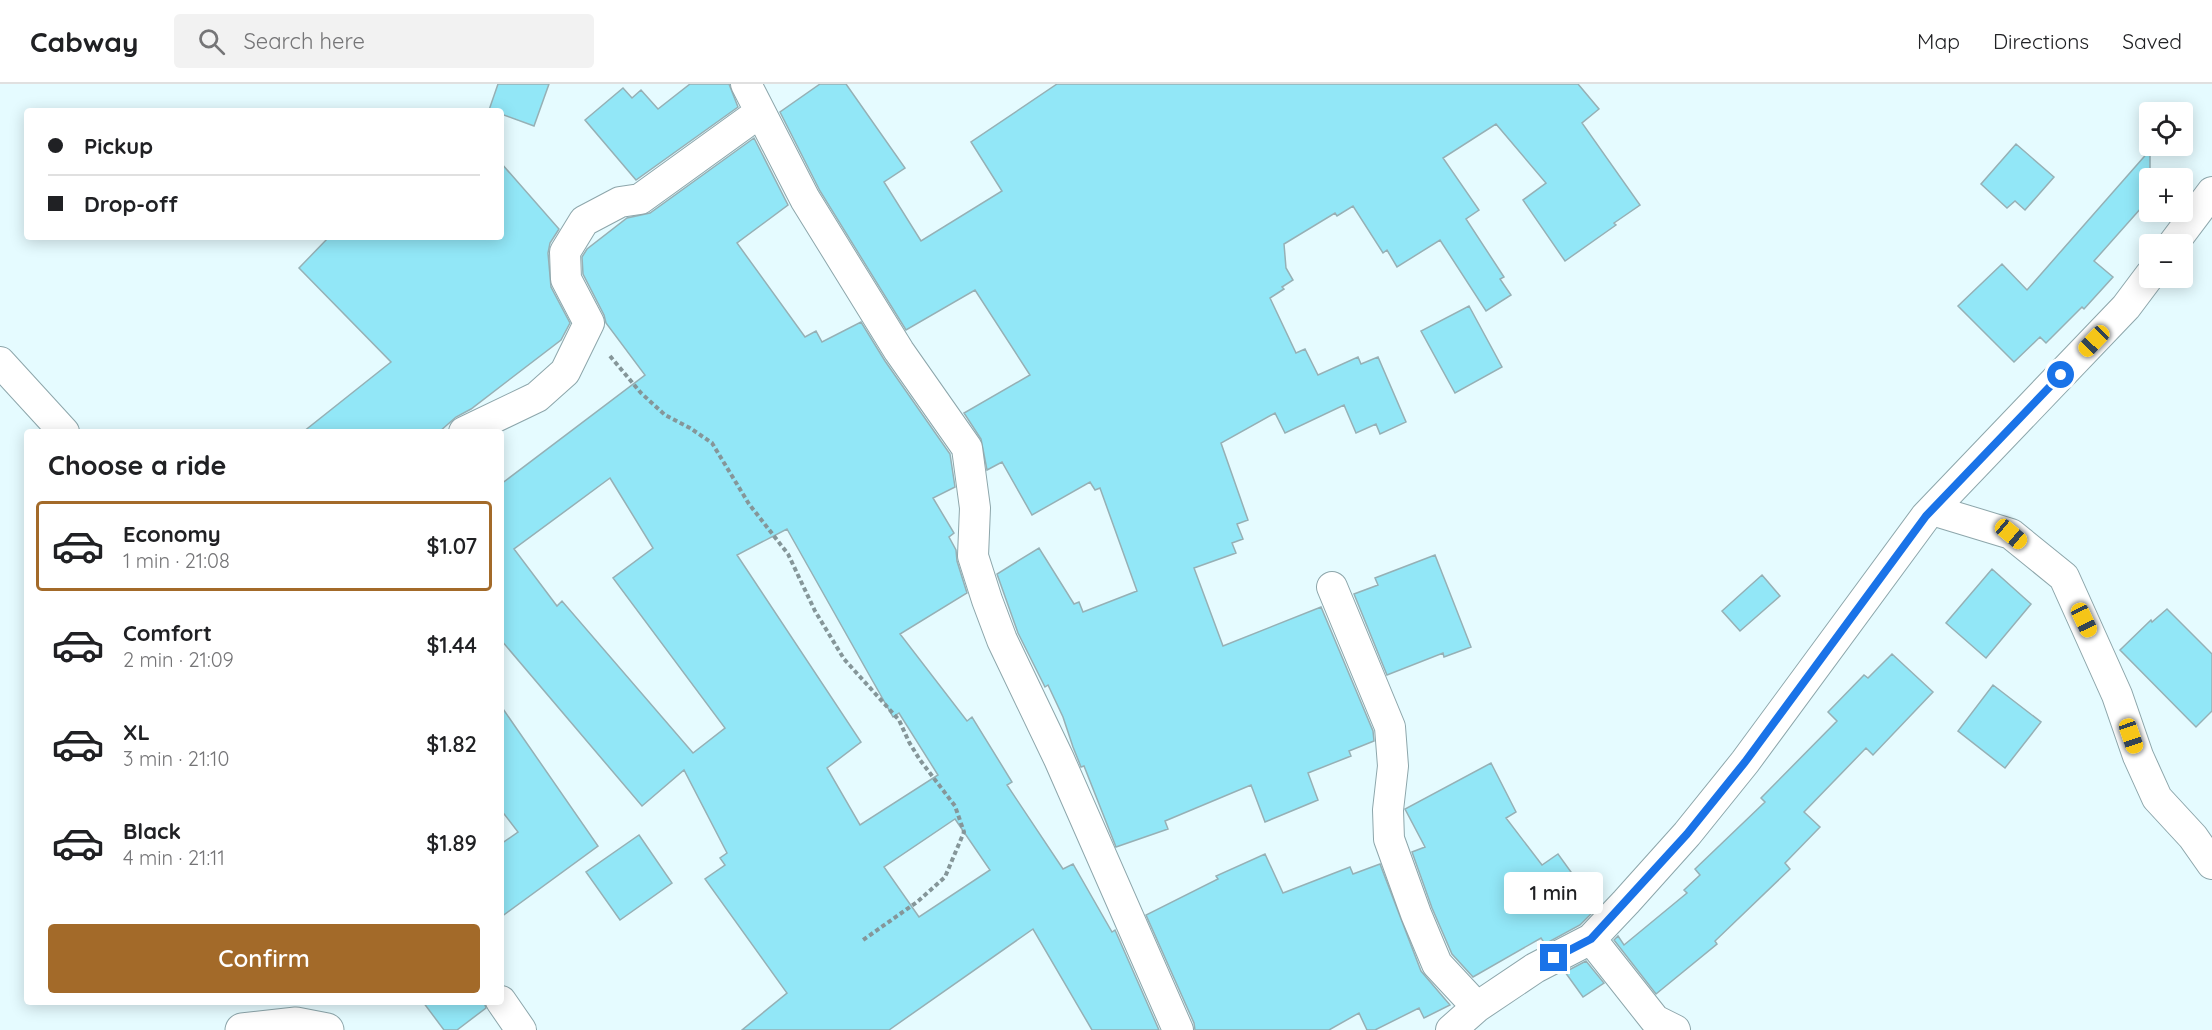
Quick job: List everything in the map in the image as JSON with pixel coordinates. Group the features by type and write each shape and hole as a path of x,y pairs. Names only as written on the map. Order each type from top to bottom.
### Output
{"street":[{"path":"746,84 805,199 899,351 967,448 975,508 973,556 987,600 1002,640 1059,759 1178,1030"},
{"path":"470,429 537,397 565,372 589,323 566,279 565,252 584,221 620,202 640,199 759,113"},
{"path":"2180,234 2212,192"},
{"path":"1451,1030 1477,1007 1535,968 1591,939 1687,834 1745,762 1932,510 2126,307 2140,288"},
{"path":"0,362 61,429"},
{"path":"1932,510 2011,534 2064,577 2117,695 2138,756 2157,798 2193,837 2212,864"},
{"path":"1332,587 1390,727 1393,766 1389,839 1437,964 1477,1007"},
{"path":"1591,939 1655,1020 1675,1030"},
{"path":"504,1005 521,1030"},
{"path":"242,1030 296,1024 327,1030"}],"path":[{"path":"589,323 617,366 641,393 666,415 690,428 712,444 749,504 788,554 815,611 844,659 899,720 920,760 955,806 964,832 945,877 917,902 863,940"}],"building":[{"path":"498,84 549,84 534,126 504,115 504,108 490,108"},
{"path":"690,84 729,84 738,107 636,180 585,120 623,88 632,98 641,90 658,109"},
{"path":"820,84 846,84 905,168 884,182 921,241 1002,191 971,142 1057,84 1578,84 1599,109 1582,123 1640,205 1565,261 1523,200 1546,183 1496,124 1443,158 1479,210 1466,219 1504,277 1500,279 1511,295 1486,311 1440,240 1397,267 1387,250 1383,253 1353,206 1337,216 1335,213 1284,244 1286,268 1293,280 1270,298 1296,353 1305,349 1318,375 1358,357 1361,364 1378,357 1406,422 1380,434 1376,424 1356,433 1344,405 1285,433 1275,413 1221,443 1248,520 1237,524 1243,539 1232,543 1236,553 1194,568 1223,646 1321,607 1373,731 1374,741 1349,751 1351,756 1308,773 1318,800 1265,822 1251,785 1165,821 1168,829 1116,847 1084,766 1081,767 1063,717 1048,685 1045,687 1018,633 997,574 1039,548 1074,604 1079,602 1083,612 1137,591 1100,488 1095,490 1090,482 1032,515 1002,462 987,470 981,439 964,413 1030,375 975,290 906,330 820,191 780,112"},
{"path":"754,138 788,205 737,243 805,337 816,331 822,342 861,322 885,361 950,454 955,487 933,498 954,533 949,537 956,550 967,593 900,634 967,721 972,717 1012,782 1007,785 1063,869 1073,864 1112,932 1115,930 1159,1030 1092,1030 1033,929 889,1030 742,1030 787,993 705,879 725,865 720,858 727,853 684,770 642,806 504,644 504,482 645,375 606,323 583,274 582,257 587,249 627,218 650,213","holes":["610,478 653,548 613,578 725,728 693,753 562,601 557,606 514,549","787,529 893,717 899,713 938,775 860,825 827,768 861,742 737,555","955,819 990,870 919,917 884,867"]},
{"path":"2016,144 2054,177 2025,210 2015,201 2007,208 1981,184"},
{"path":"2145,156 2150,156 2150,168 2139,168 2139,210 2094,261 2113,277 2084,309 2082,307 2046,343 2040,337 2014,362 1958,306 2002,264 2027,290"},
{"path":"504,166 559,229 550,243 548,253 551,287 570,323 561,340 442,429 307,429 391,362 299,268 326,240 504,240"},
{"path":"1469,306 1502,367 1455,393 1421,331"},
{"path":"1435,555 1471,647 1444,657 1443,653 1387,675 1354,594 1378,585 1375,578"},
{"path":"1992,569 2031,604 1986,658 1946,623"},
{"path":"1762,575 1780,596 1740,631 1722,611"},
{"path":"2167,609 2212,654 2212,711 2196,727 2120,650 2151,620 2152,622"},
{"path":"1892,654 1933,692 1873,755 1866,748 1804,812 1820,827 1785,863 1790,869 1715,941 1717,944 1656,994 1614,940 1618,936 1624,945 1687,893 1684,890 1700,875 1695,869 1765,802 1761,798 1837,721 1828,712 1864,675 1868,678"},
{"path":"1993,685 2041,722 2005,768 1958,731"},
{"path":"504,710 598,846 504,915 504,842 518,832 504,814"},
{"path":"1491,763 1516,812 1506,818 1542,865 1558,854 1597,908 1580,925 1545,944 1541,938 1473,977 1452,954 1432,908 1412,852 1425,847 1405,809"},
{"path":"639,835 672,883 620,920 586,872"},
{"path":"1265,854 1283,893 1350,867 1353,874 1380,864 1421,971 1450,1005 1424,1018 1419,1008 1375,1030 1367,1030 1359,1013 1329,1030 1195,1030 1194,1023 1146,915 1218,879 1216,876"},
{"path":"1586,961 1604,983 1583,997 1565,972"},
{"path":"425,1005 485,1005 486,1008 457,1030 444,1030"}],"route":[{"path":"1554,958 1591,939 1687,834 1745,762 1926,516 2061,375"}]}
